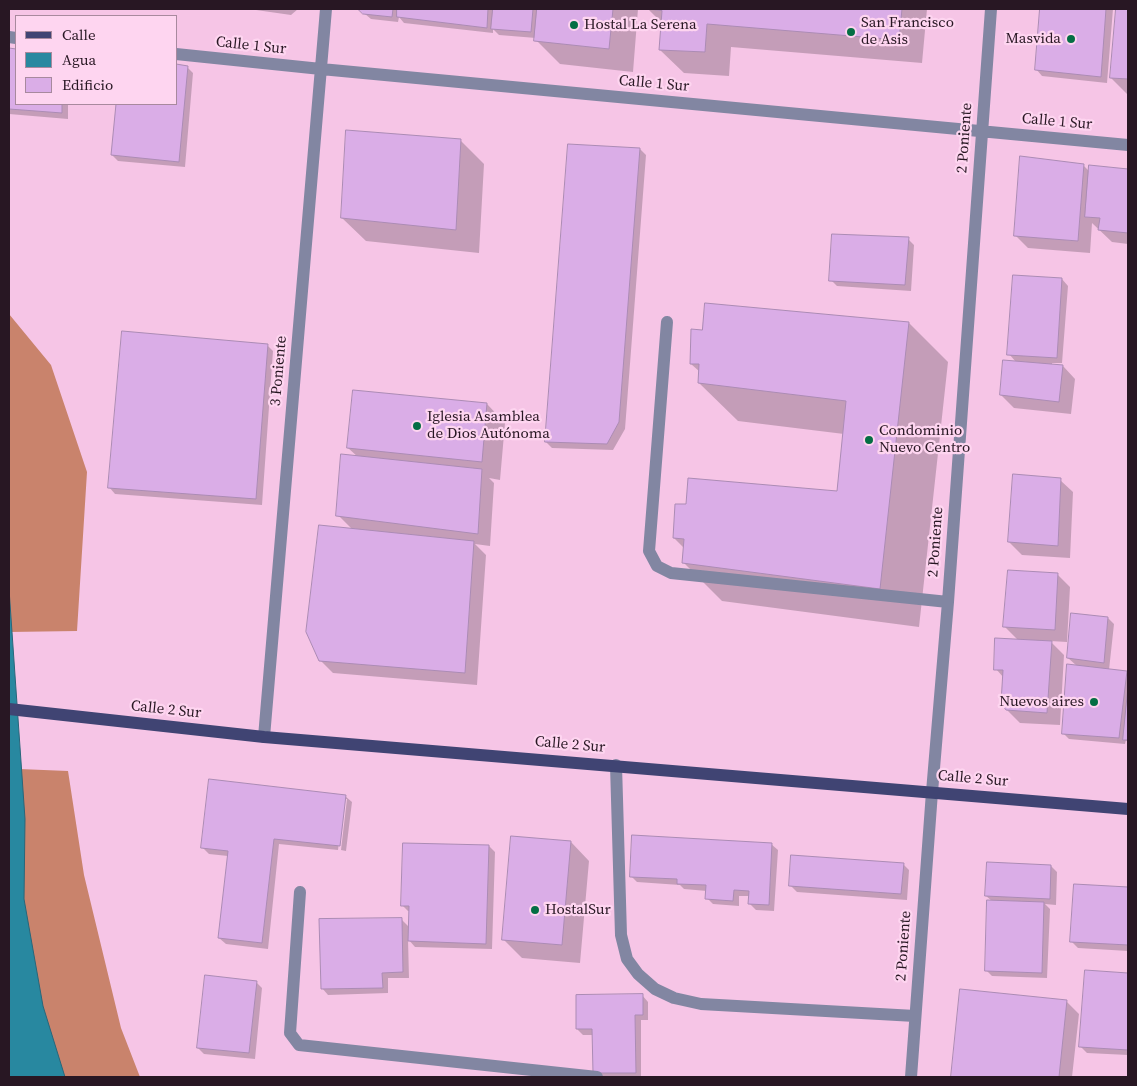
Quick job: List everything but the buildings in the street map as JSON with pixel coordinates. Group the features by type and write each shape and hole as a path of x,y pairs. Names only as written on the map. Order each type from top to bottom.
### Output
{"main road":[{"name":"Calle 2 Sur","path":"9,709 264,737 1128,809"}],"street":[{"name":"3 Poniente","path":"264,737 326,9"},
{"name":"2 Poniente","path":"911,1077 991,9"},
{"name":"Calle 1 Sur","path":"178,54 1128,145"},
{"path":"666,322 649,551 657,566 671,573 948,602"},
{"path":"616,765 621,935 627,958 638,974 655,989 674,998 701,1004 915,1016"},
{"path":"300,892 290,1033 299,1045 597,1077"}],"shaded area":[{"path":"9,314 51,365 87,472 77,631 9,632"},
{"path":"9,768 68,771 84,875 121,1028 140,1077 9,1077"}],"water":[{"path":"9,589 25,819 24,899 43,1006 65,1077 9,1077"}],"place":[{"name":"Hostal La Serena","path":"574,25"},
{"name":"San Francisco de Asis","path":"851,32"},
{"name":"Masvida","path":"1071,39"},
{"name":"Iglesia Asamblea de Dios Autónoma","path":"417,426"},
{"name":"Condominio Nuevo Centro","path":"869,440"},
{"name":"Nuevos aires","path":"1094,702"},
{"name":"HostalSur","path":"535,910"}]}
